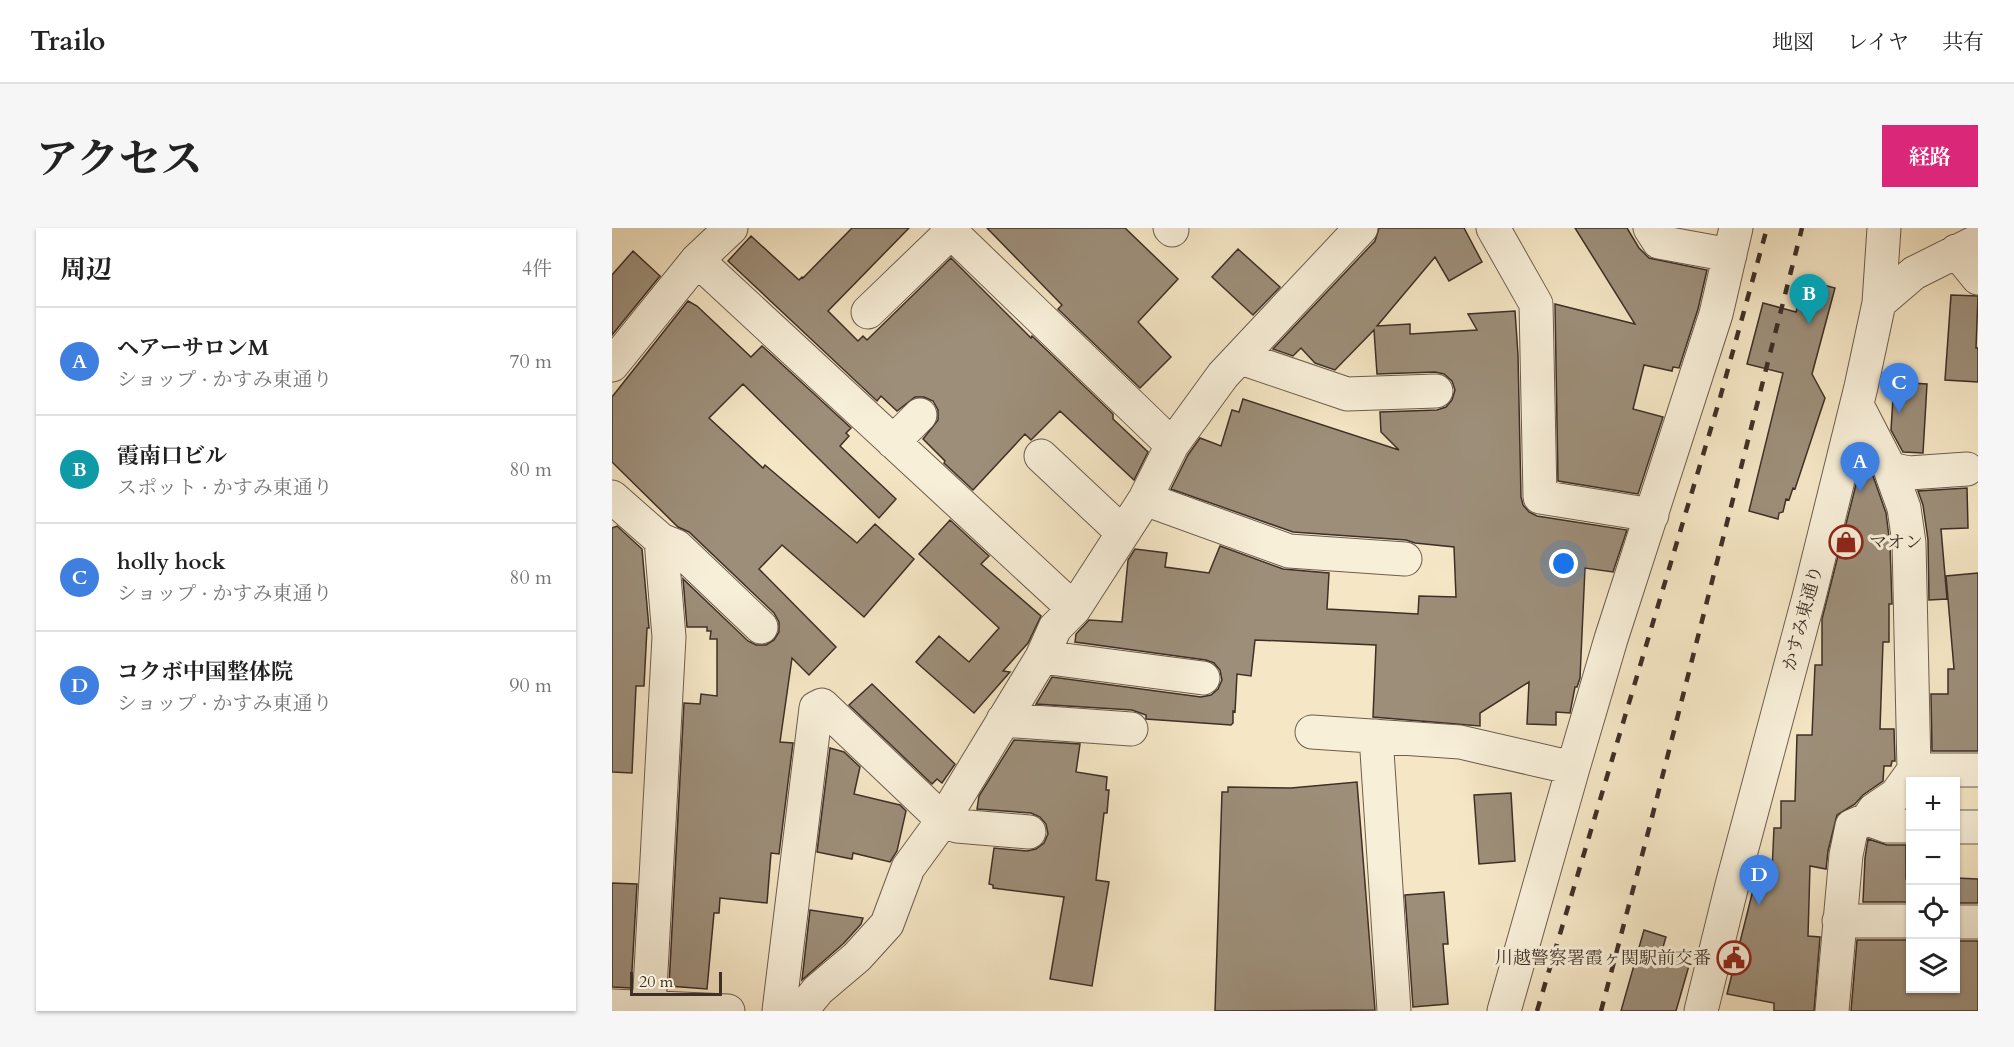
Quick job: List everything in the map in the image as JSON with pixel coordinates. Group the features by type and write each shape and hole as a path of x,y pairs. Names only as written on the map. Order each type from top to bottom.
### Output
{"street":[{"path":"612,365 697,260 731,228"},
{"path":"801,1011 818,990 858,957 887,924 908,868 943,820 1042,657 1054,628 1074,609 1145,499 1172,445 1223,375 1361,228"},
{"path":"1492,228 1536,304 1540,497 1652,515"},
{"path":"1504,1011 1572,768 1611,639 1716,314 1733,242 1659,242 1650,228"},
{"name":"かすみ東通り","path":"1701,1011 1857,405 1879,303 1884,228"},
{"path":"868,312 949,230 1172,445"},
{"path":"1879,303 1914,273 1967,246 1978,278"},
{"path":"697,260 1074,609"},
{"path":"1241,358 1347,394 1436,391"},
{"path":"1832,1011 1846,855 1852,826 1868,819 1874,810 1896,795 1914,770 1909,543 1904,508 1890,469 1857,405"},
{"path":"893,441 920,415"},
{"path":"1041,456 1123,533"},
{"path":"1890,469 1909,473 1966,469"},
{"path":"612,497 661,540 676,546 761,627"},
{"path":"1145,499 1289,551 1405,559"},
{"path":"649,1008 669,637 661,540"},
{"path":"1042,657 1203,678"},
{"path":"779,1011 816,708 822,705 943,820 957,826 1029,832"},
{"path":"1003,720 1131,729"},
{"path":"1312,732 1460,741 1572,768"},
{"path":"1376,736 1394,1011"},
{"path":"1914,770 1978,770"},
{"path":"1868,819 1887,826 1906,826"},
{"path":"1960,827 1978,827"},
{"path":"1839,921 1906,921"},
{"path":"1960,922 1978,922"},
{"path":"612,1006 728,1011"}],"building":[{"path":"852,228 909,228 828,311 858,341 863,336 867,340 951,258 1031,338 1032,336 1113,414 1113,419 1148,452 1134,480 1060,411 1031,440 1025,434 973,490 944,463 945,461 923,439 938,420 938,410 933,401 924,397 915,397 897,411 881,396 877,401 728,261 751,236 799,280"},
{"path":"987,228 1125,228 1178,279 1138,322 1171,357 1140,388 1058,309 1062,305"},
{"path":"1379,228 1464,228 1482,262 1449,281 1435,257 1377,326 1410,324 1410,334 1477,330 1468,314 1515,311 1523,505 1537,516 1627,530 1613,572 1585,568 1580,678 1575,687 1570,713 1556,712 1556,725 1527,724 1529,682 1480,713 1480,726 1373,717 1376,645 1255,640 1251,676 1237,674 1235,712 1233,711 1231,725 1146,719 1146,715 1132,710 1036,704 1052,677 1201,697 1211,695 1218,689 1222,680 1220,670 1214,663 1206,660 1075,642 1076,634 1089,620 1122,622 1128,560 1135,549 1167,553 1165,567 1209,573 1220,546 1283,569 1329,573 1327,609 1418,614 1419,596 1456,597 1454,547 1406,540 1293,532 1171,489 1188,455 1200,438 1221,446 1232,410 1239,412 1243,399 1399,450 1381,432 1380,412 1437,410 1446,407 1452,400 1455,390 1452,381 1444,374 1435,372 1377,374 1374,330 1335,370 1315,363 1301,348 1293,356 1273,349 1375,241"},
{"path":"1575,228 1627,228 1639,248 1649,258 1707,270 1698,309 1679,368 1673,367 1672,371 1644,365 1633,409 1663,417 1638,494 1558,481 1555,304 1635,324"},
{"path":"1238,249 1280,287 1253,315 1212,277"},
{"path":"633,251 660,276 612,335 612,275"},
{"path":"1805,280 1835,288 1812,374 1825,398 1795,489 1793,488 1789,500 1786,499 1783,512 1779,513 1778,519 1749,511 1783,373 1747,364 1763,303 1796,312"},
{"path":"1951,295 1978,296 1976,348 1978,348 1978,382 1945,380"},
{"path":"688,301 697,306 751,357 762,346 851,428 846,433 849,436 840,446 896,499 879,518 743,384 709,418 763,468 765,465 857,543 875,524 914,559 864,617 782,545 759,569 836,647 809,675 792,658 780,742 793,743 779,854 771,853 767,903 720,898 719,913 714,913 707,989 669,986 684,703 700,704 701,694 717,696 717,639 710,639 711,631 707,631 707,627 687,627 683,579 748,641 756,645 766,645 774,640 779,632 779,622 774,613 689,532 678,527 612,462 612,397"},
{"path":"1894,382 1927,384 1923,453 1903,452 1891,430"},
{"path":"1863,457 1873,476 1886,513 1890,545 1892,604 1889,604 1889,642 1883,642 1880,729 1894,729 1895,761 1892,761 1891,766 1884,766 1883,781 1863,795 1855,804 1837,815 1826,869 1810,866 1808,936 1820,937 1814,1011 1774,1011 1774,1003 1727,994 1758,870 1772,871 1774,828 1781,828 1781,801 1795,801 1797,735 1812,735 1815,665 1822,665 1822,619"},
{"path":"1967,488 1968,528 1941,529 1947,599 1929,600 1928,540 1923,505 1918,491"},
{"path":"950,520 989,556 981,564 1041,616 1028,643 1003,671 1010,672 974,713 916,662 939,636 969,662 999,628 919,554"},
{"path":"617,526 642,549 649,628 647,628 644,686 636,686 632,773 612,772 612,528"},
{"path":"1978,573 1978,751 1932,751 1931,694 1948,694 1948,669 1954,669 1946,576"},
{"path":"872,684 955,764 942,783 937,779 932,784 849,705"},
{"path":"1014,740 1080,744 1076,772 1107,777 1106,790 1109,790 1107,813 1104,813 1096,880 1109,882 1092,986 1050,979 1064,897 993,888 993,885 989,884 994,848 1027,851 1036,849 1044,843 1048,834 1046,824 1040,817 1031,813 977,809 979,796"},
{"path":"830,748 844,752 860,767 854,794 900,805 906,811 897,851 890,862 853,853 852,859 817,852"},
{"path":"1357,782 1375,1010 1215,1011 1222,792 1228,792 1228,787 1291,788"},
{"path":"1511,793 1515,861 1479,864 1474,795"},
{"path":"1868,839 1887,845 1906,845 1906,902 1863,902"},
{"path":"1960,878 1978,879 1978,903 1960,903"},
{"path":"612,883 637,884 631,988 612,987"},
{"path":"1444,892 1448,944 1443,944 1448,1004 1413,1007 1405,895"},
{"path":"810,910 863,918 861,924 844,943 802,980"},
{"path":"1644,930 1666,937 1661,954 1690,962 1676,1011 1621,1011"},
{"path":"1857,940 1906,940 1906,993 1960,993 1960,941 1978,941 1978,1011 1851,1011"}],"railway":[{"path":"1537,1011 1720,398 1767,228"},
{"path":"1601,1011 1802,228"}],"place":[{"name":"霞南口ビル","path":"1809,324"},
{"name":"holly hock","path":"1899,413"},
{"name":"ヘアーサロンM","path":"1860,492"},
{"name":"マオン","path":"1846,542"},
{"name":"コクボ中国整体院","path":"1759,905"},
{"name":"川越警察署霞ヶ関駅前交番","path":"1734,958"}]}
